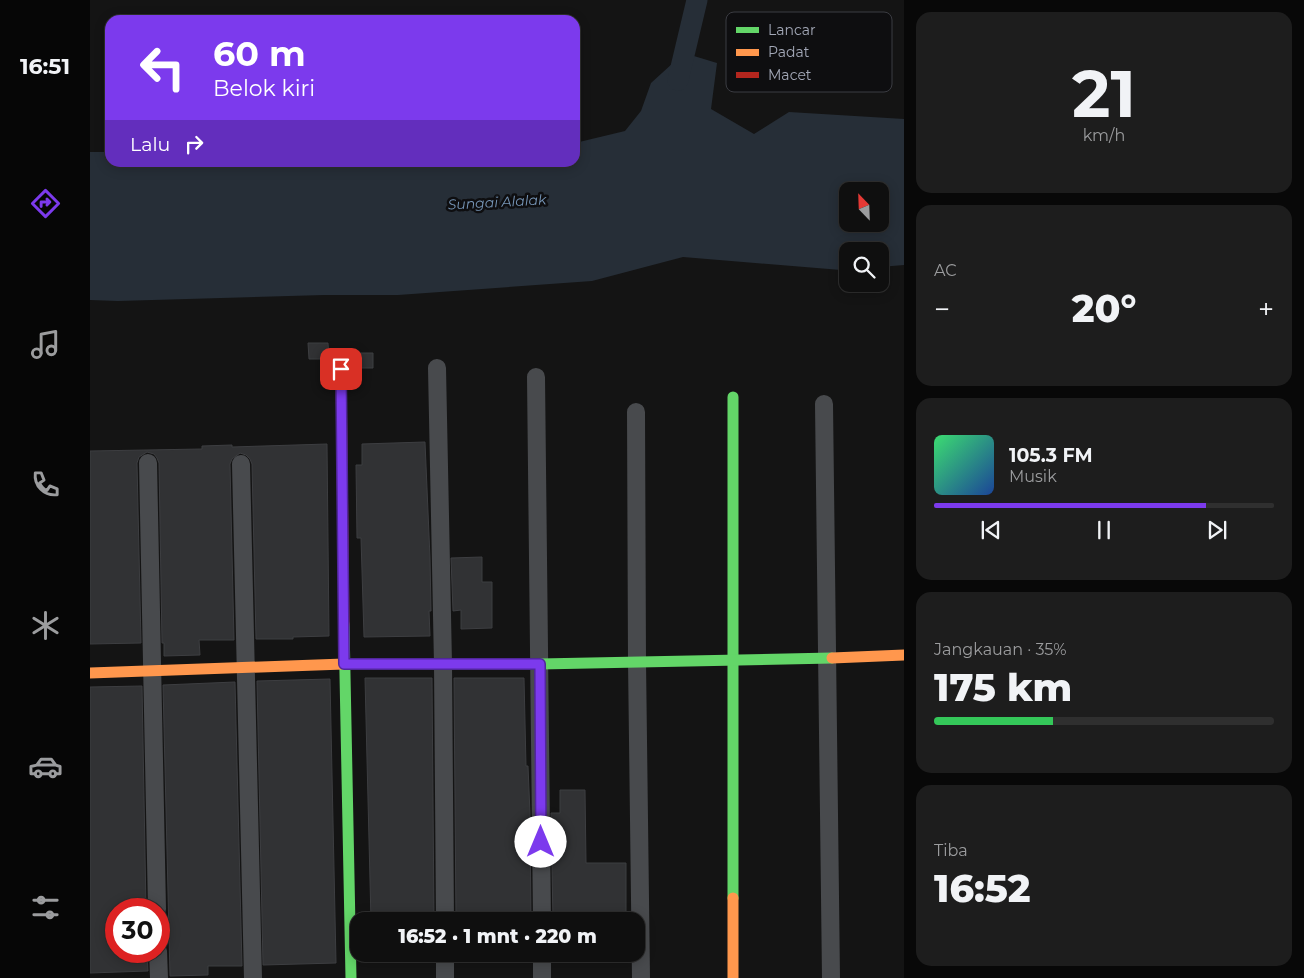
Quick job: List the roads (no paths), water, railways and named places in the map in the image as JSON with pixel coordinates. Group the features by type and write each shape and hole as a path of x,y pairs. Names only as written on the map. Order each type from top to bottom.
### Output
{"street":[{"path":"437,368 443,664 445,912"},
{"path":"341,369 344,664 351,978"},
{"path":"536,377 542,912"},
{"path":"732,397 733,978"},
{"path":"824,404 831,978"},
{"path":"636,412 641,978"},
{"path":"148,463 158,898"},
{"path":"241,464 253,978"},
{"path":"90,673 344,664 540,664 904,655"},
{"path":"445,962 445,978"},
{"path":"542,962 542,978"},
{"path":"158,963 159,978"}],"water":[{"name":"Sungai Alalak","path":"684,53 717,63 711,109 754,134 789,112 904,119 904,265 889,266 889,242 839,242 839,270 683,257 592,281 398,295 90,300 90,152 105,152 105,167 580,167 580,142 625,131 641,111 651,83"}],"waterway":[{"path":"678,80 697,0"}]}
